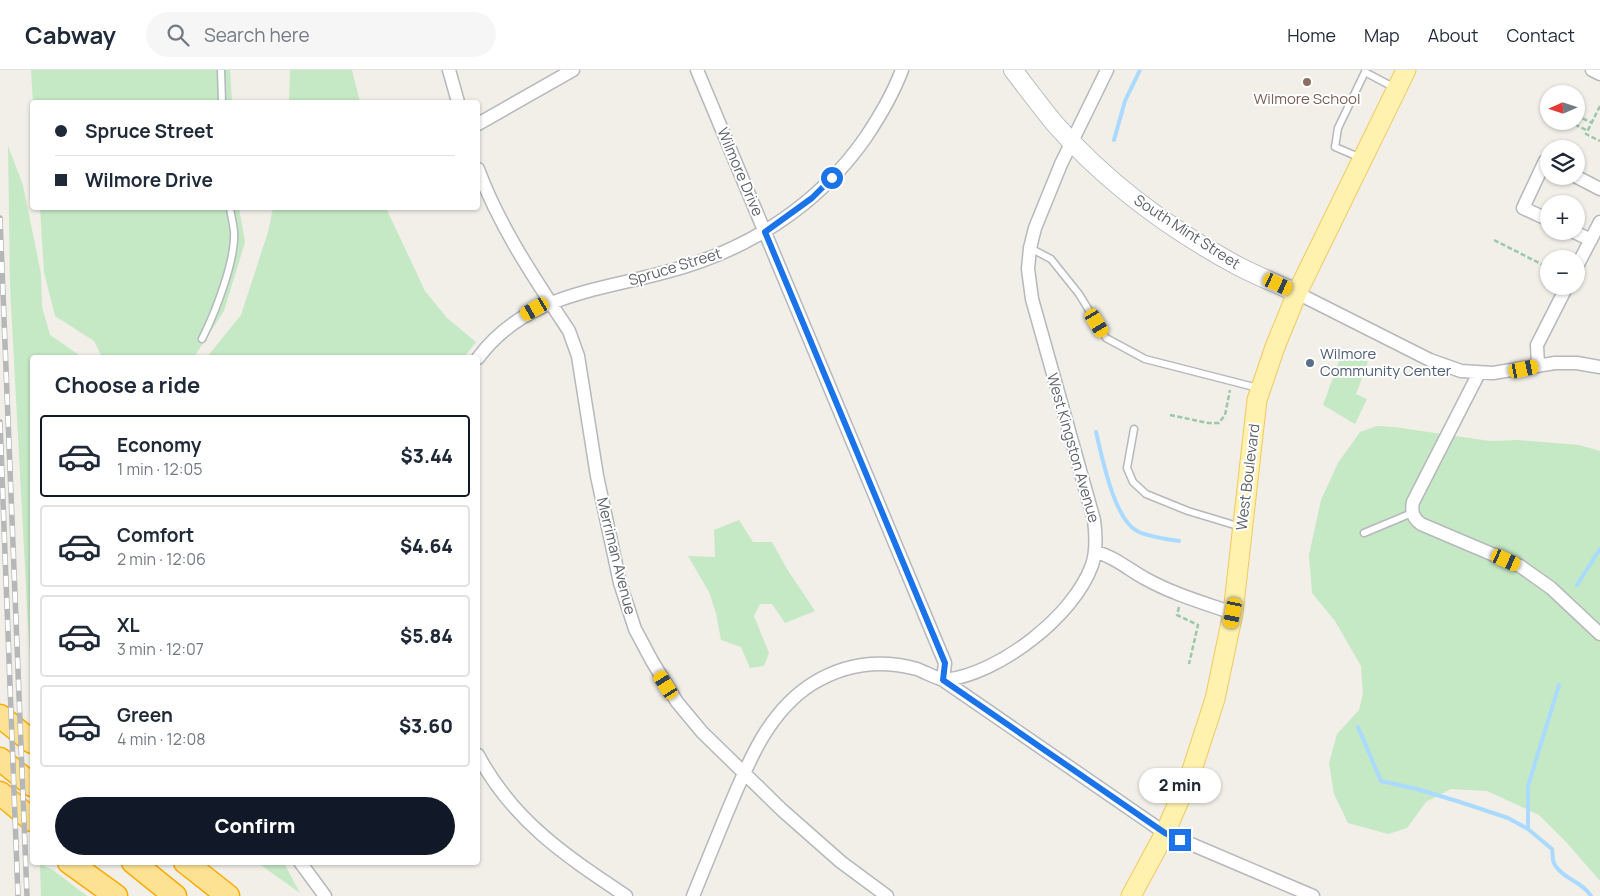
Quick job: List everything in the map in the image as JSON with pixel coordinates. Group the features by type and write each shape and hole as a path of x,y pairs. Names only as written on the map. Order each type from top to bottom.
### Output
{"highway":[{"path":"0,711 26,737"},
{"path":"0,716 26,737"},
{"path":"0,760 30,783"},
{"path":"0,793 30,818"},
{"path":"0,799 30,819"},
{"path":"0,813 30,835"},
{"path":"73,865 116,896"},
{"path":"90,865 127,896"},
{"path":"136,865 175,896"},
{"path":"189,865 228,896"}],"main road":[{"name":"West Boulevard","path":"1131,896 1165,833 1188,781 1200,749 1221,674 1233,613 1257,400 1275,347 1297,293 1406,70"}],"street":[{"path":"450,70 458,100"},
{"path":"480,123 572,70"},
{"name":"Wilmore Drive","path":"696,70 945,663 943,680"},
{"name":"Spruce Street","path":"480,356 495,338 514,322 550,302 572,294 667,272 704,260 765,232 812,198 847,162 879,117 893,92 902,70"},
{"name":"South Mint Street","path":"1013,70 1071,141 1124,190 1160,218 1240,267 1450,368 1478,373 1493,373 1555,363 1577,363 1600,367"},
{"name":"West Kingston Avenue","path":"943,680 964,675 992,664 1019,649 1043,631 1075,596 1091,566 1095,552 1096,531 1093,514 1032,299 1028,269 1030,248 1038,222 1071,141 1107,70"},
{"path":"1592,70 1600,74"},
{"path":"1540,172 1523,208 1540,216"},
{"name":"Merriman Avenue","path":"480,174 492,204 511,241 574,341 603,506 620,583 635,629 652,661 696,727 782,810 833,855 887,896"},
{"path":"1585,181 1600,189"},
{"path":"1585,251 1600,222"},
{"path":"1585,237 1591,240"},
{"path":"1538,366 1537,345 1562,295"},
{"path":"1478,373 1414,502 1412,513 1416,521 1421,524 1520,566 1551,588 1600,634"},
{"path":"1095,552 1104,554 1146,580 1180,595 1233,613"},
{"path":"693,896 744,774 759,743 779,714 810,685 829,674 861,665 894,665 916,669 943,680 1165,833 1313,896"},
{"path":"480,758 502,792 521,816 546,840 569,858 626,896"},
{"path":"302,865 325,896"}],"lane":[{"path":"221,70 222,100"},
{"path":"1363,159 1335,147 1338,128 1365,72 1397,89"},
{"path":"202,339 213,317 230,261 234,232 230,210"},
{"path":"1030,248 1051,259 1079,294 1106,338 1145,359 1261,388"},
{"path":"1134,429 1127,468 1133,482 1146,494 1188,511 1242,528"},
{"path":"1364,533 1412,513"}],"path":[{"path":"1600,106 1586,134 1600,141"},
{"path":"1585,120 1592,123"},
{"path":"1494,240 1540,263"},
{"path":"1170,414 1208,423 1219,423 1225,415 1232,381"},
{"path":"1179,604 1177,615 1198,625 1189,664"}],"green space":[{"path":"31,70 230,70 232,100 33,100"},
{"path":"290,70 352,70 360,100 289,100"},
{"path":"8,146 23,185 41,274 42,307 50,335 79,355 30,355 30,661 10,286"},
{"path":"40,210 239,210 245,242 224,311 195,355 101,355 94,341 55,316 44,272"},
{"path":"273,210 387,210 425,291 447,318 476,342 466,355 209,355 241,315 268,232"},
{"path":"1343,350 1368,362 1356,394 1367,399 1355,424 1323,405"},
{"path":"1377,426 1490,441 1518,440 1579,445 1600,451 1600,881 1567,843 1539,815 1487,791 1451,789 1426,802 1407,828 1388,834 1348,823 1334,794 1329,763 1337,734 1359,710 1363,694 1361,666 1335,621 1312,593 1309,555 1321,500 1338,463 1360,432"},
{"path":"739,520 753,542 772,542 787,569 815,611 785,623 772,604 760,604 754,616 769,653 764,666 750,668 741,647 721,640 716,613 709,592 688,556 715,557 714,530"},
{"path":"40,865 53,870 87,896 41,896"},
{"path":"261,865 285,865 300,893"}],"waterway":[{"path":"1114,140 1125,101 1140,70"},
{"path":"1096,432 1110,486 1122,514 1129,524 1137,531 1147,535 1179,541"},
{"path":"1577,585 1600,549"},
{"path":"1528,829 1528,786 1559,685"},
{"path":"1358,727 1381,781 1417,789 1508,818 1528,829 1552,849 1553,862 1559,870 1583,887 1591,896"}],"railway":[{"path":"0,218 27,896"},
{"path":"0,422 18,896"}],"place":[{"name":"Wilmore School","path":"1307,82"},
{"name":"Wilmore Community Center","path":"1310,363"}],"route":[{"path":"832,178 812,198 765,232 945,663 943,680 1165,833 1180,840"}]}
